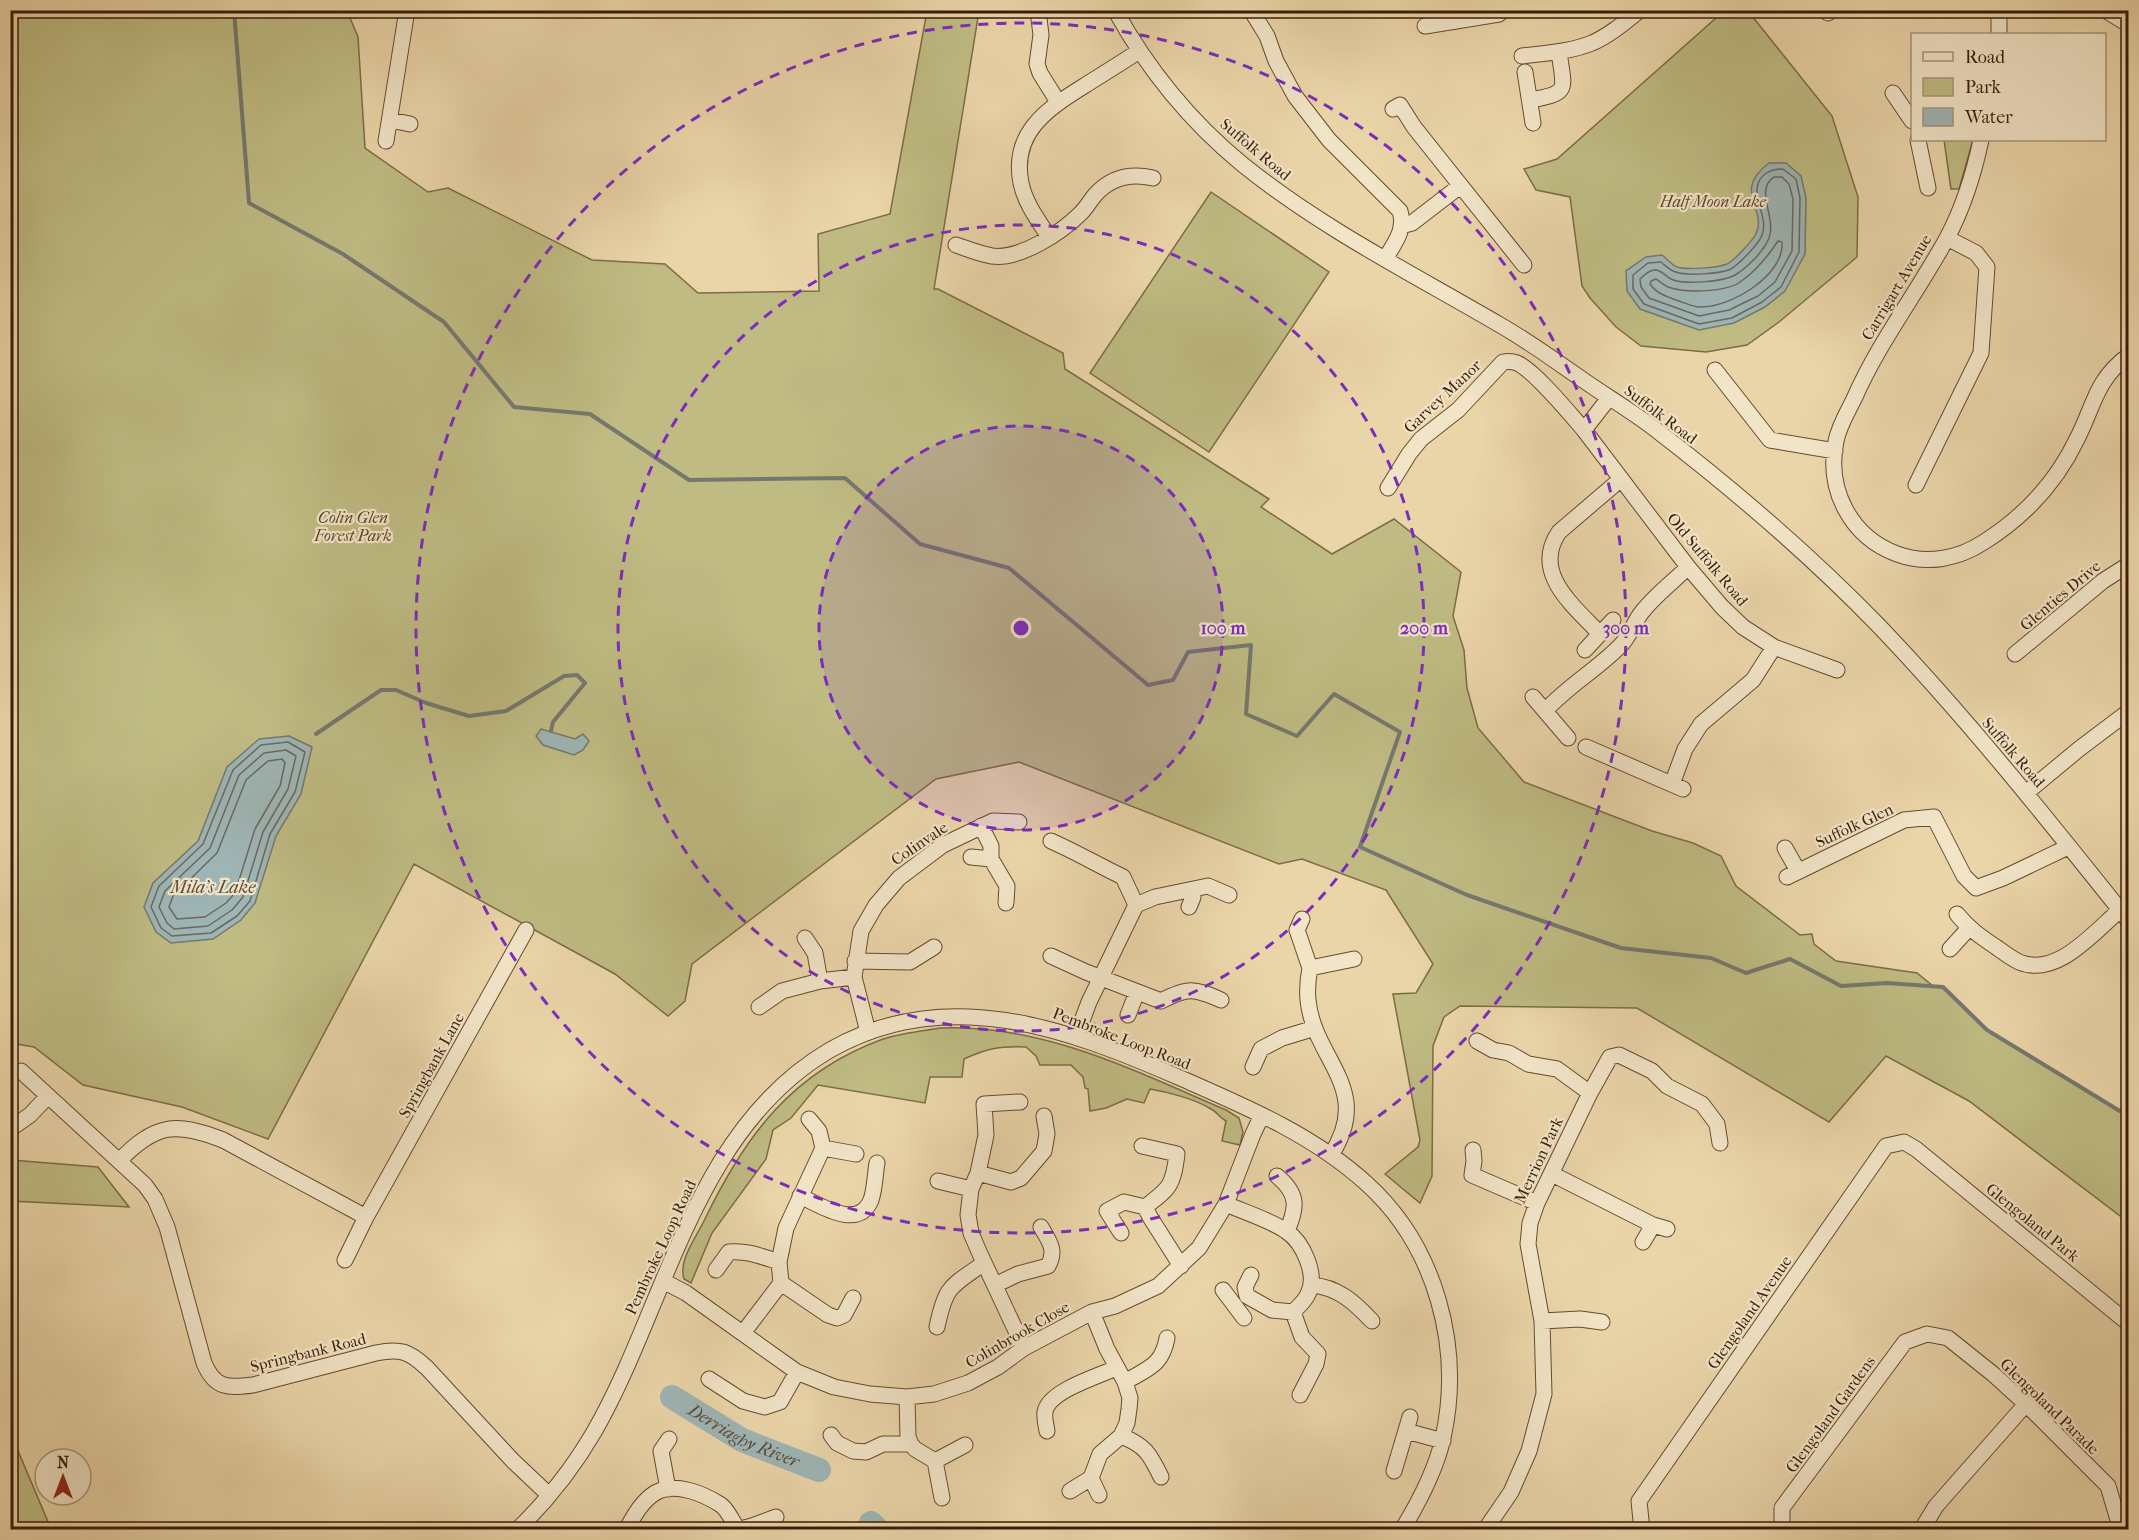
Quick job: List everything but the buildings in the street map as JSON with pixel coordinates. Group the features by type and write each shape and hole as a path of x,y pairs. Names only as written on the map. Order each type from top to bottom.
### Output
{"street":[{"path":"386,141 407,10"},
{"path":"1038,10 1041,35 1037,64 1058,102"},
{"name":"Suffolk Road","path":"1115,10 1139,51 1188,112 1241,163 1313,215 1527,341 1652,427 1711,475 1840,588 1893,642 2026,793 2124,915"},
{"path":"1425,26 1499,14 1499,10"},
{"path":"1522,56 1559,52 1593,43 1640,10"},
{"path":"1998,10 1998,33"},
{"path":"2105,10 2128,24"},
{"path":"1258,13 1284,77 1295,96 1329,140 1400,212 1402,219 1399,234 1385,259"},
{"path":"1049,237 1025,196 1020,170 1024,141 1030,130 1058,102 1139,51"},
{"path":"1530,100 1554,96 1560,92 1563,85 1559,52"},
{"path":"1525,72 1533,123"},
{"path":"1893,93 1907,109"},
{"path":"1393,108 1400,105 1414,127 1524,265"},
{"path":"390,120 410,124"},
{"path":"1918,141 1928,188"},
{"name":"Carrigart Avenue","path":"1981,141 1965,195 1947,238 1915,293 1881,344 1838,433 1835,477 1842,504 1853,523 1867,537 1893,552 1916,559 1932,560 1960,555 1986,541 2017,519 2043,493 2078,439 2099,387 2118,364 2128,356"},
{"path":"956,245 992,256 1014,255 1029,250 1080,214 1094,196 1113,181 1125,176 1139,175 1153,178"},
{"path":"1401,226 1412,223 1460,186"},
{"path":"1916,485 1981,353 1987,267 1976,253 1947,238"},
{"name":"Old Suffolk Road","path":"1503,362 1519,363 1554,396 1584,430 1688,567 1722,607 1743,627 1774,647 1837,670"},
{"name":"Garvey Manor","path":"1388,488 1421,439 1458,410 1503,362"},
{"path":"1714,370 1770,440 1835,451"},
{"path":"1584,430 1610,398"},
{"path":"1600,634 1558,588 1550,564 1550,552 1559,532 1621,479"},
{"name":"Glenties Drive","path":"2015,654 2103,581 2128,565"},
{"path":"1546,710 1578,680 1618,648 1627,638 1640,614 1688,567"},
{"path":"1585,650 1613,620"},
{"path":"1586,747 1678,787 1691,736 1709,716 1753,681 1774,647"},
{"path":"1533,697 1568,738"},
{"path":"2026,793 2128,712"},
{"name":"Suffolk Glen","path":"1785,848 1792,874 1904,820 1934,817 1964,876 1976,888 2003,878 2068,847"},
{"name":"Colinvale","path":"868,1032 854,978 855,961 861,931 876,905 899,878 943,845 993,821 1019,822"},
{"path":"981,826 991,846 991,859 1007,886 1006,903"},
{"path":"1051,841 1080,853 1093,863 1123,877 1136,905"},
{"path":"971,858 991,859"},
{"path":"1076,1037 1089,1002 1136,905 1155,897 1208,886 1229,895"},
{"path":"1189,907 1193,897 1191,890"},
{"path":"1957,914 1969,928 2017,961 2039,965 2065,957 2124,915"},
{"path":"1302,919 1297,930 1310,968 1307,985 1308,1002 1316,1028 1339,1075 1348,1101 1346,1123 1341,1140 1331,1155"},
{"path":"1950,949 1969,928"},
{"name":"Springbank Lane","path":"345,1260 366,1217 526,930"},
{"path":"805,938 815,953 820,981"},
{"path":"855,961 910,962 934,947"},
{"path":"1051,956 1161,1001 1186,990 1199,990 1221,1000"},
{"path":"1310,968 1354,959"},
{"path":"759,1007 782,991 820,981 854,978"},
{"path":"1128,1015 1137,992"},
{"name":"Pembroke Loop Road","path":"517,1530 574,1463 595,1430 717,1168 756,1113 784,1084 808,1065 868,1032 912,1020 961,1016 1019,1022 1052,1029 1141,1061 1262,1114 1306,1138 1331,1155 1366,1183 1392,1210 1408,1233 1428,1270 1443,1315 1449,1353 1449,1396 1443,1441 1425,1486 1402,1530"},
{"path":"1253,1067 1261,1049 1282,1038 1316,1028"},
{"path":"1477,1041 1493,1050 1509,1053 1536,1066 1557,1070 1590,1093"},
{"path":"1488,1066 1493,1050"},
{"name":"Merrion Park","path":"1485,1530 1511,1492 1529,1451 1544,1394 1542,1321 1528,1244 1530,1223 1537,1203 1590,1093 1610,1057 1619,1055 1652,1071 1667,1086 1702,1104 1717,1124 1720,1143"},
{"name":"Springbank Road","path":"21,1071 145,1185 155,1199 162,1212 204,1363 213,1380 221,1385 236,1387 253,1385 376,1353 392,1350 411,1354 427,1368 513,1461 549,1495"},
{"path":"10,1129 30,1115 48,1096"},
{"path":"1020,1102 984,1104 986,1134 978,1173 971,1189 968,1215 971,1233 1024,1348"},
{"name":"Colinbrook Close","path":"663,1281 686,1293 797,1372 834,1387 870,1394 907,1397 934,1394 968,1383 998,1367 1024,1348 1092,1312 1114,1306 1158,1286 1199,1248 1226,1204 1262,1114"},
{"path":"978,1173 1011,1182 1021,1178 1044,1151 1047,1134 1044,1116"},
{"path":"744,1333 781,1283 779,1262 786,1228 823,1148 819,1131 809,1119"},
{"path":"119,1161 149,1135 162,1130 177,1128 203,1132 223,1140 366,1217"},
{"name":"Glengoland Avenue","path":"1642,1530 1639,1501 1886,1146 1904,1142 1916,1149"},
{"path":"1142,1146 1177,1154 1171,1184 1145,1206"},
{"path":"823,1148 856,1154"},
{"name":"Glengoland Park","path":"1916,1149 2128,1323"},
{"path":"1473,1150 1472,1175 1537,1203"},
{"path":"800,1196 837,1214 851,1215 863,1210 871,1200 877,1162"},
{"path":"1552,1174 1660,1227 1643,1242"},
{"path":"1277,1176 1288,1185 1295,1202 1295,1212 1287,1231"},
{"path":"938,1181 971,1189"},
{"path":"1121,1233 1107,1211 1124,1202 1145,1206"},
{"path":"1226,1204 1287,1231 1300,1245 1306,1256 1311,1285 1308,1294 1293,1312"},
{"path":"1145,1206 1150,1218 1181,1266"},
{"path":"995,1285 1018,1274 1048,1266 1053,1257 1053,1248 1041,1227"},
{"path":"716,1270 729,1252 750,1252 779,1262"},
{"path":"937,1327 944,1300 951,1287 984,1263"},
{"path":"1244,1318 1240,1299 1251,1275"},
{"path":"781,1283 828,1315 837,1318 844,1315 853,1298"},
{"path":"1311,1285 1333,1289 1353,1312 1372,1321"},
{"path":"1223,1290 1240,1299 1272,1310 1293,1312"},
{"path":"1070,1491 1091,1478 1100,1454 1121,1436 1127,1423 1129,1409 1130,1398 1125,1382 1116,1368 1092,1312"},
{"path":"1293,1312 1302,1337 1318,1354 1316,1364 1300,1395"},
{"path":"1542,1321 1580,1319 1602,1322"},
{"name":"Glengoland Parade","path":"1927,1334 1948,1338 2026,1404 2108,1486 2121,1530"},
{"name":"Glengoland Gardens","path":"1782,1530 1782,1508 1898,1351 1905,1342 1927,1334"},
{"path":"1125,1382 1157,1363 1164,1352 1167,1338"},
{"path":"1047,1431 1045,1410 1050,1401 1059,1394 1116,1368"},
{"path":"709,1379 743,1401 765,1407 780,1402 797,1372"},
{"path":"907,1397 908,1437 915,1449 935,1461 942,1498"},
{"path":"1926,1530 1925,1524 1936,1506 2026,1404"},
{"path":"1394,1471 1408,1424 1443,1441"},
{"path":"831,1435 837,1443 866,1452 883,1444 911,1444"},
{"path":"1121,1436 1138,1443 1150,1455 1161,1477"},
{"path":"668,1489 661,1451 669,1439"},
{"path":"935,1461 965,1445"},
{"path":"1091,1478 1099,1494"},
{"path":"626,1530 642,1504 657,1492 668,1489 691,1490 723,1506 736,1529 752,1526 776,1516"}],"green space":[{"name":"Colin Glen Forest Park","path":"10,11 347,11 358,37 365,148 428,192 448,188 592,260 665,264 698,293 819,291 818,234 890,214 927,11 979,11 934,289 1063,353 1065,369 1269,499 1261,507 1332,554 1394,519 1461,572 1453,616 1464,650 1467,688 1478,728 1524,782 1652,831 1693,843 1721,856 1736,886 1800,935 1812,934 1814,944 1836,961 1917,973 1933,986 1943,987 1987,1030 2128,1116 2128,1222 1969,1101 1886,1056 1829,1122 1637,1008 1460,1006 1444,1017 1433,1046 1432,1176 1420,1203 1385,1174 1418,1147 1420,1140 1393,994 1416,993 1433,964 1386,890 1302,859 1279,864 1019,762 936,779 692,964 685,1001 668,1016 615,974 414,864 268,1139 182,1107 83,1085 34,1047 11,1043"},
{"name":"Half Moon Lake","path":"1724,11 1748,11 1832,116 1858,197 1857,257 1779,322 1747,345 1706,352 1641,346 1616,327 1582,286 1570,197 1536,190 1524,169 1557,159"},
{"path":"1944,141 1973,141 1959,189 1951,189"},
{"path":"1211,192 1329,272 1209,452 1090,373"},
{"path":"941,1028 979,1029 1016,1034 1052,1042 1123,1066 1226,1110 1239,1118 1243,1132 1240,1145 1222,1141 1226,1121 1213,1110 1189,1099 1165,1092 1150,1089 1144,1103 1127,1099 1106,1108 1090,1111 1088,1089 1085,1088 1083,1077 1071,1065 1040,1065 1036,1056 1026,1047 994,1048 964,1059 962,1077 930,1077 925,1103 818,1085 791,1118 773,1130 766,1159 712,1233 691,1283 684,1279 684,1264 689,1248 720,1189 755,1134 775,1110 822,1069 851,1053 890,1037"},
{"path":"11,1160 98,1167 129,1207 11,1201"},
{"path":"11,1434 33,1486 33,1507 42,1507 51,1529 12,1529"}],"water":[{"name":"Half Moon Lake","path":"1769,163 1786,163 1801,176 1806,198 1805,254 1785,291 1765,307 1734,323 1699,330 1640,309 1627,291 1626,271 1646,257 1662,255 1673,265 1681,268 1710,267 1727,264 1747,246 1756,234 1758,225 1758,216 1751,191 1753,183 1758,173"},
{"path":"541,729 575,739 583,734 589,741 583,750 574,755 543,745 536,736"},
{"name":"Mila's Lake","path":"289,736 312,747 301,794 276,836 255,903 241,920 213,939 171,943 156,932 144,907 153,883 198,841 227,767 259,739"}],"waterway":[{"path":"234,10 249,203 343,254 444,322 514,407 590,414 689,480 845,478 920,544 1009,568 1148,685 1173,680 1188,652 1251,645 1246,714 1297,736 1334,694 1400,732 1360,847 1467,895 1621,948 1711,958 1746,973 1790,959 1841,986 1887,983 1943,987 1987,1030 2128,1116"},
{"path":"316,734 381,690 396,690 426,703 469,716 506,711 564,676 577,675 585,683 553,722 551,731"},
{"name":"Derriaghy River","path":"672,1397 742,1440 819,1470"},
{"name":"Derriaghy River","path":"871,1523 878,1530"}]}
